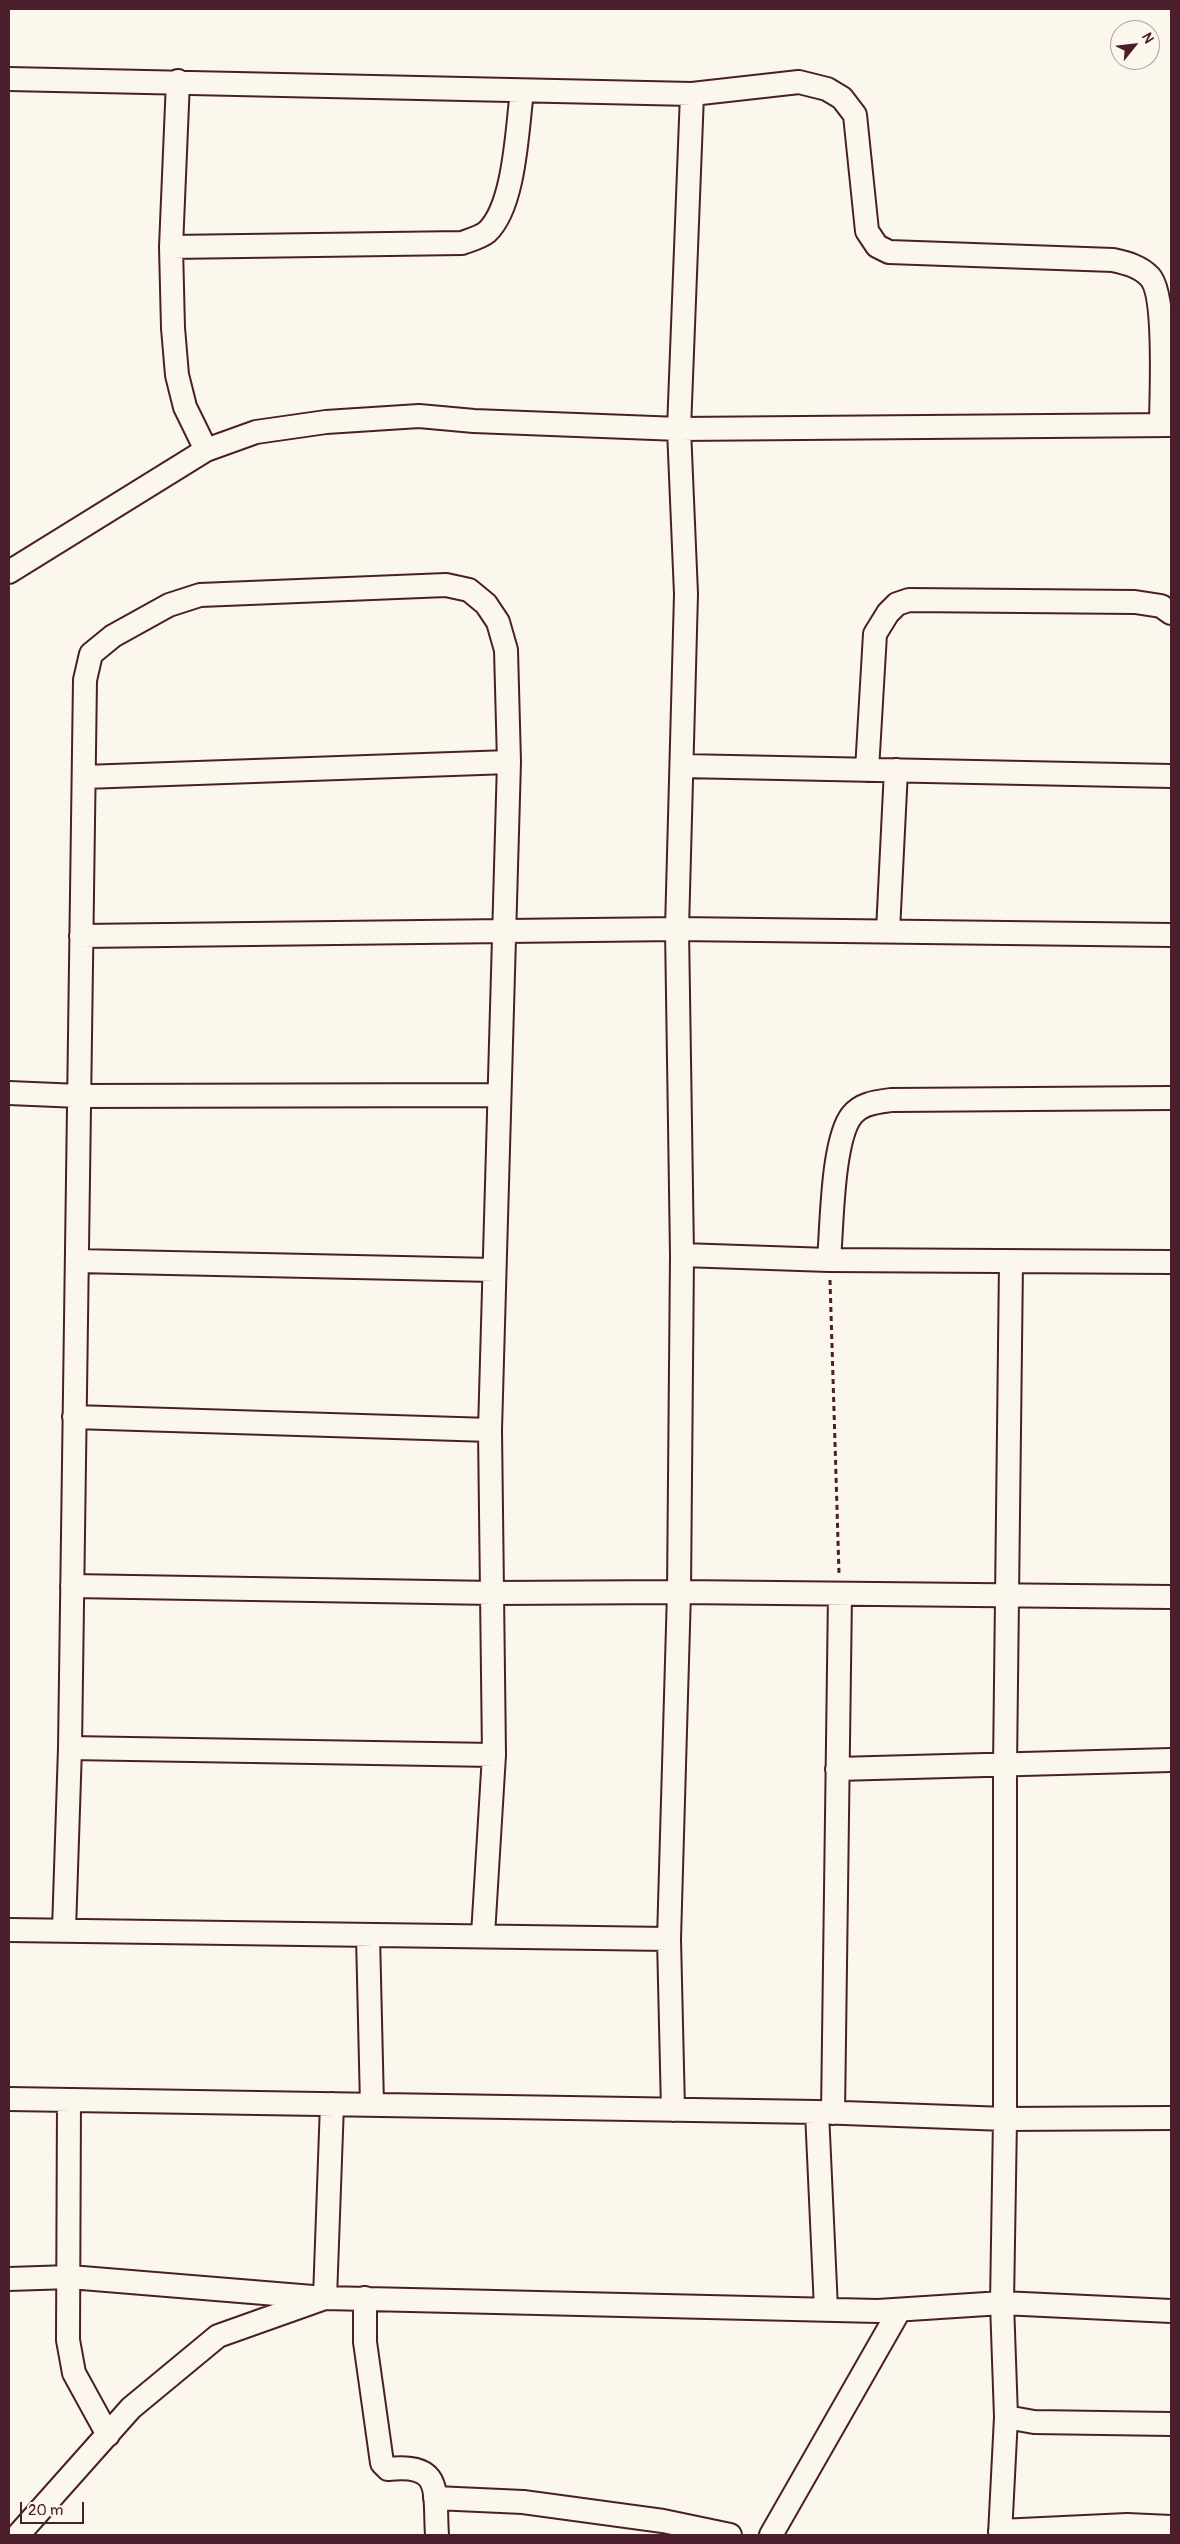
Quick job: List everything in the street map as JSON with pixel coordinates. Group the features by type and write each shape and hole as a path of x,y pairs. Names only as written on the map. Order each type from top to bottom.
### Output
{"street":[{"path":"9,79 178,81 692,94 799,82 827,89 842,98 855,115 867,231 877,246 889,252 1112,260 1132,265 1152,279 1157,290 1161,311 1166,425 678,429 474,421 419,416 379,417 326,422 256,432 206,450 133,493 9,572"},
{"path":"178,81 171,247 177,375 185,407 206,450"},
{"path":"171,247 462,243 486,233 500,215 508,192 522,91"},
{"path":"673,2110 669,1939 679,1592 682,1255 677,929 686,594 678,429 692,94"},
{"path":"64,1930 70,1748 85,680 91,654 113,636 169,605 200,595 446,585 469,590 486,604 498,622 506,650 509,762 490,1430 494,1755 483,1935"},
{"path":"867,770 875,634 888,613 897,604 909,600 1105,600 1161,606 1171,614"},
{"path":"84,777 509,762"},
{"path":"682,766 1171,776"},
{"path":"888,931 896,770"},
{"path":"81,936 677,929 1171,935"},
{"path":"9,1092 79,1096 499,1095"},
{"path":"829,1260 836,1173 843,1135 852,1115 865,1104 891,1100 1171,1098"},
{"path":"682,1255 829,1260 1171,1262"},
{"path":"77,1260 494,1270"},
{"path":"1011,1262 1005,1766 1005,2120 1002,2303 1006,2417 1000,2533 1127,2525 1171,2527"},
{"path":"74,1417 490,1430"},
{"path":"72,1586 493,1593 679,1592 1007,1597 1171,1597"},
{"path":"826,2309 825,2112 837,1769 840,1594"},
{"path":"70,1748 494,1755"},
{"path":"837,1769 1005,1766 1171,1760"},
{"path":"9,1930 669,1939"},
{"path":"368,1936 372,2105"},
{"path":"9,2099 825,2112 1005,2120 1171,2118"},
{"path":"70,2100 68,2340 74,2373 108,2436"},
{"path":"325,2298 332,2104"},
{"path":"9,2279 70,2277 325,2298 899,2311 1002,2303 1171,2310"},
{"path":"18,2535 131,2408 218,2336 325,2298"},
{"path":"365,2298 365,2342 382,2463 388,2469 407,2467 421,2470 434,2484 437,2535"},
{"path":"771,2535 899,2311"},
{"path":"1006,2417 1034,2422 1171,2424"},
{"path":"434,2498 523,2502 663,2521 730,2535"}],"path":[{"path":"829,1260 840,1594"}]}
